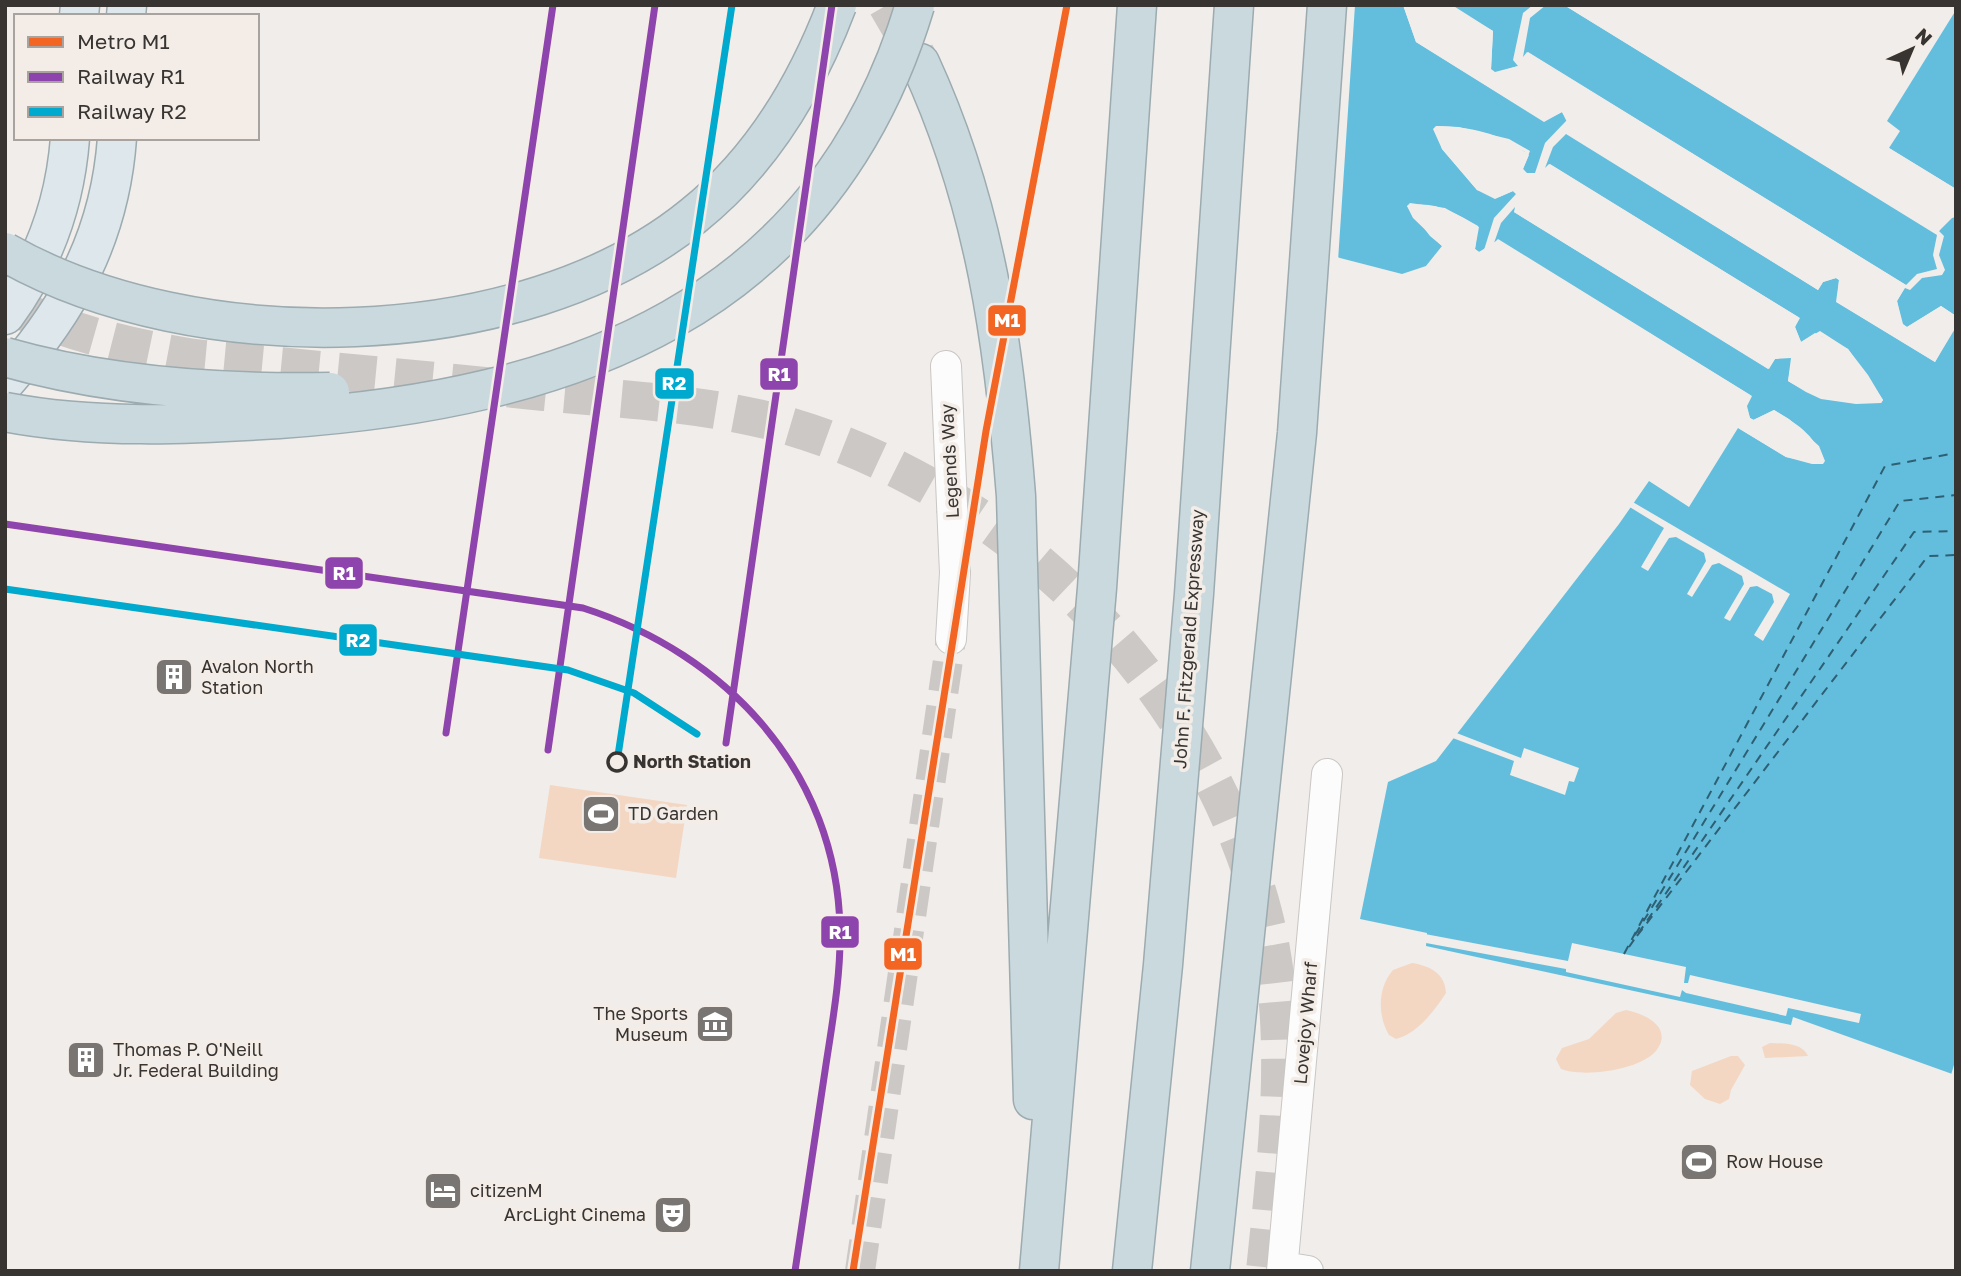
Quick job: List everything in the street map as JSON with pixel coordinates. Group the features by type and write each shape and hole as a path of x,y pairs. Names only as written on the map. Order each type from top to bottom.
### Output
{"highway":[{"path":"5,252 56,278 113,299 168,313 243,323 325,327 393,323 452,317 536,298 626,261 679,227 724,189 748,164 784,116 813,64 837,5"},
{"path":"5,412 109,422 268,419 397,406 544,373 606,353 659,328 711,296 778,239 818,195 858,137 887,80 915,5"},
{"path":"1038,1271 1097,588 1137,5"},
{"name":"John F. Fitzgerald Expressway","path":"1132,1271 1161,989 1194,594 1234,5"},
{"path":"1210,1271 1297,433 1327,5"},
{"path":"920,63 953,139 974,206 993,290 1010,424 1016,508 1038,1271"},
{"path":"5,357 102,378 202,388 289,392 429,387 544,373"}],"main road":[{"path":"5,315 29,280 50,239 65,178 70,140"},
{"path":"5,382 51,322 90,254 109,205 117,140"}],"street":[{"name":"Legends Way","path":"946,366 955,573 951,639"},
{"name":"Lovejoy Wharf","path":"1291,1270 1327,774"}],"shaded area":[{"path":"550,785 687,805 676,878 539,858"},
{"path":"1412,963 1425,966 1440,976 1446,993 1418,1027 1396,1039 1389,1035 1382,1019 1382,993 1393,970"},
{"path":"1626,1010 1640,1014 1659,1027 1661,1040 1651,1056 1613,1070 1584,1073 1561,1069 1556,1059 1562,1048 1589,1039 1616,1013"},
{"path":"1770,1043 1797,1046 1808,1056 1765,1058 1762,1047"},
{"path":"1731,1056 1738,1056 1745,1065 1729,1099 1720,1104 1705,1099 1690,1085 1692,1071"}],"water":[{"path":"1141,5 1403,5 1416,42 1544,121 1562,112 1569,126 1566,133 1818,290 1823,282 1836,278 1839,280 1837,302 1935,362 1956,327 1956,1271 1914,1271 1955,1075 1793,1017 1791,1025 1426,946 1427,933 1360,919 1388,782 1436,761 1619,524 1649,481 1689,507 1738,428 1786,457 1823,464 1816,445 1798,426 1774,410 1753,420 1746,406 1750,395 1498,240 1479,252 1475,249 1478,226 1444,209 1427,205 1407,206 1430,236 1442,246 1426,266 1402,274 1340,258 1304,244","holes":["1436,126 1474,130 1508,141 1529,155 1523,169 1527,174 1540,173 1550,164 1798,317 1795,327 1801,342 1815,333 1848,349 1883,400 1881,403 1856,403 1821,396 1799,387 1788,381 1792,359 1788,356 1775,359 1768,369 1514,212 1522,199 1513,191 1499,197 1477,190 1442,149"]},
{"path":"1452,5 1564,5 1937,234 1947,219 1956,217 1956,316 1941,306 1907,327 1903,324 1897,301 1906,285 1528,52 1518,66 1495,73 1491,70 1493,31"},
{"path":"1956,10 1956,189 1889,148 1900,131 1887,121"}],"pier":[{"path":"1137,5 1355,5 1338,261 1302,247 1276,231 1232,188 1167,89"},
{"path":"1403,5 1407,5 1419,40 1544,117 1564,109 1571,119 1570,132 1817,285 1821,279 1838,275 1843,280 1841,301 1934,357 1956,324 1935,362 1836,302 1839,280 1836,278 1823,282 1818,290 1566,134 1553,147 1545,168 1549,164 1800,318 1795,327 1801,342 1820,331 1848,349 1883,400 1881,403 1856,404 1821,399 1806,392 1788,381 1791,358 1775,359 1769,369 1514,212 1515,207 1501,223 1494,243 1498,239 1752,396 1747,406 1750,418 1754,420 1774,410 1789,419 1819,446 1825,461 1823,464 1786,457 1735,426 1740,425 1787,454 1821,460 1816,448 1799,431 1773,414 1754,423 1748,421 1743,406 1748,398 1498,244 1480,255 1473,252 1474,228 1459,219 1444,211 1411,207 1416,216 1445,244 1445,248 1413,218 1407,206 1410,203 1445,208 1479,227 1475,249 1479,252 1484,250 1494,218 1516,194 1513,191 1495,199 1477,190 1442,149 1433,129 1436,126 1459,127 1509,139 1530,151 1523,169 1527,173 1535,173 1545,143 1567,120 1562,112 1544,122 1416,42","holes":["1437,129 1483,135 1508,142 1525,152 1519,169 1525,176 1541,176 1550,169 1795,320 1792,328 1794,341 1799,345 1821,336 1845,351 1879,400 1822,395 1791,379 1793,356 1788,353 1774,356 1768,364 1518,210 1526,198 1515,188 1495,195 1480,187 1445,148"]},
{"path":"1448,5 1493,31 1491,69 1495,72 1518,66 1513,60 1523,13 1533,5 1546,5 1530,18 1523,57 1527,52 1906,285 1917,274 1937,269 1933,255 1937,235 1564,5 1571,5 1936,230 1945,217 1956,214 1939,231 1944,236 1939,255 1945,270 1942,275 1922,278 1910,290 1905,288 1897,301 1902,324 1907,327 1941,306 1956,316 1956,319 1941,310 1905,330 1899,325 1893,301 1901,287 1528,57 1520,70 1493,76 1487,70 1489,33"},
{"path":"1889,148 1956,189 1956,193 1887,151"},
{"path":"1631,501 1790,594 1763,641 1754,635 1774,602 1772,594 1757,586 1750,587 1730,621 1724,618 1744,584 1742,576 1719,563 1712,565 1692,597 1687,594 1706,561 1704,553 1676,537 1669,538 1648,571 1641,567 1664,528 1628,506"},
{"path":"1454,732 1521,758 1524,748 1579,768 1574,782 1569,781 1565,795 1510,775 1514,761 1450,737"},
{"path":"1425,934 1568,961 1572,943 1686,967 1684,983 1688,983 1690,975 1861,1014 1859,1023 1788,1008 1786,1016 1682,990 1680,997 1566,972 1566,969 1426,943"},
{"path":"1956,1058 1956,1271 1904,1271 1912,1208"}],"ferry route":[{"path":"1624,954 1885,466 1956,453"},
{"path":"1635,935 1900,501 1956,495"},
{"path":"1629,947 1914,532 1956,531"},
{"path":"1637,936 1928,556 1956,555"}],"tunnel":[{"path":"887,5 918,58"},
{"path":"5,303 98,337 194,358 665,403 756,418 785,425 868,455 947,496 1020,548 1086,607 1145,675 1195,749 1235,828 1263,912 1278,1000 1278,1136 1265,1271"},
{"path":"860,1271 951,639"}],"railway":[{"path":"642,592 732,5"}],"metro line":[{"name":"M1","path":"853,1271 986,431 1067,5"}],"rail line":[{"name":"R1","path":"446,733 553,5"},
{"name":"R1","path":"548,750 655,5"},
{"name":"R2","path":"617,762 732,5"},
{"name":"R1","path":"726,743 832,5"},
{"name":"R1","path":"5,524 583,608 635,629 683,655 727,688 764,727 795,771 819,819 834,872 840,929 838,983 795,1271"},
{"name":"R2","path":"5,589 568,670 634,693 697,734"}],"place":[{"name":"Avalon North Station","path":"174,677"},
{"name":"North Station","path":"617,762"},
{"name":"TD Garden","path":"601,814"},
{"name":"The Sports Museum","path":"715,1024"},
{"name":"Thomas P. O'Neill Jr. Federal Building","path":"86,1060"},
{"name":"Row House","path":"1699,1162"},
{"name":"citizenM","path":"443,1191"},
{"name":"ArcLight Cinema","path":"673,1215"}]}
